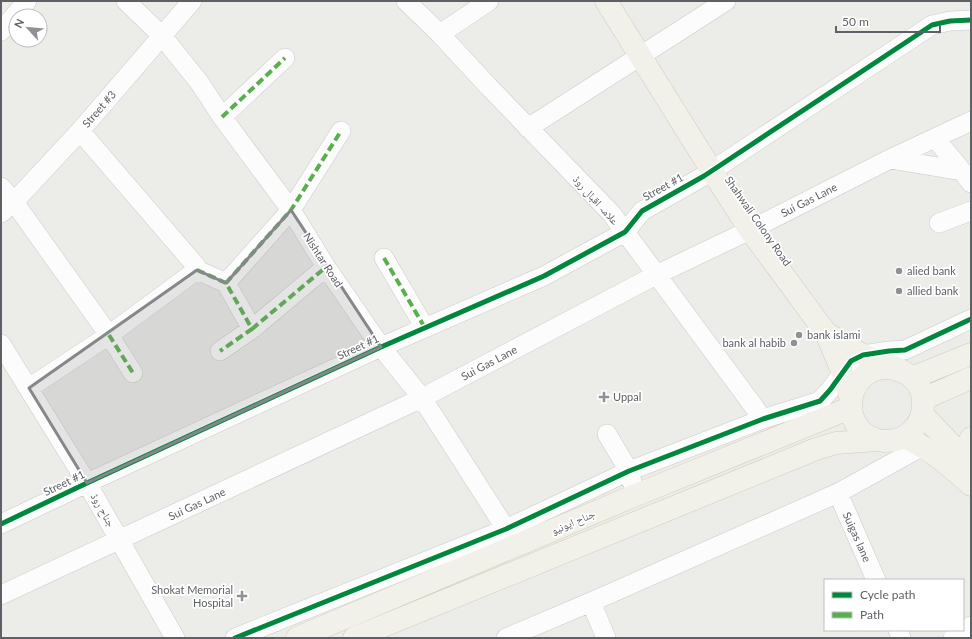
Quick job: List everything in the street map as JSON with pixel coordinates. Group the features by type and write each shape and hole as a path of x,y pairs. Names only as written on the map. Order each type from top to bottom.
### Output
{"main road":[{"name":"Shahwali Colony Road","path":"606,1 750,230 826,333 842,371 850,403"},
{"name":"Shahwali Colony Road","path":"826,333 863,356 909,375"},
{"path":"909,375 971,354"},
{"path":"878,440 868,436 859,429 853,419 850,403 857,383 871,372 888,368 909,375 921,391 923,406 918,423 912,431 914,441"},
{"path":"923,406 971,378"},
{"name":"جناح ایونیو","path":"297,638 850,403"},
{"path":"923,406 969,452"},
{"path":"354,638 816,449 836,443 878,440 914,441 953,468 971,485"}],"street":[{"path":"1,31 27,1"},
{"name":"Nishtar Road","path":"126,1 162,36 199,82 222,117 291,210 326,267 381,347 422,398 506,529"},
{"name":"Street #3","path":"8,207 80,131 192,1"},
{"name":"علامہ اقبال روڈ","path":"406,1 440,34 528,128 611,213 763,419"},
{"path":"440,34 489,1"},
{"path":"528,128 726,1"},
{"name":"Street #1","path":"1,524 381,347 544,276 625,232 642,211 712,171 932,25 950,21 971,20"},
{"path":"222,117 285,58"},
{"name":"Sui Gas Lane","path":"1,595 422,398 656,275 750,230 890,159 971,121"},
{"path":"80,131 196,266 197,270 226,283 252,329"},
{"path":"226,283 291,210 341,132"},
{"path":"935,138 967,177"},
{"path":"890,159 967,177"},
{"path":"1,187 8,207 108,335 133,373"},
{"path":"939,224 971,211"},
{"path":"384,258 425,328"},
{"path":"220,351 252,329 326,267"},
{"path":"29,388 108,335 197,270"},
{"path":"235,638 506,529 629,471 763,419 820,401 851,361 863,356 889,351 905,350 971,319"},
{"name":"جناح روڈ","path":"1,344 87,483 176,638"},
{"path":"607,434 629,471 636,495"},
{"path":"506,638 838,493 914,441"},
{"name":"Suigas lane","path":"838,493 876,579"},
{"path":"373,582 382,602"},
{"path":"591,602 606,638"},
{"path":"953,638 964,631"}],"highlighted area":[{"path":"291,210 381,347 87,483 29,388 197,270 226,283"}],"marked path":[{"path":"222,117 285,58"},
{"path":"226,283 291,210 341,131"},
{"path":"384,258 425,328"},
{"path":"252,329 326,267"},
{"path":"197,270 226,283 252,329 220,351"},
{"path":"109,335 133,373"}],"cycle path":[{"path":"1,524 381,347 544,276 625,232 642,211 704,176 932,25 950,21 971,20"},
{"path":"235,638 506,529 629,471 763,419 820,401 851,361 863,355 905,350 971,319"}],"place":[{"name":"alied bank","path":"899,271"},
{"name":"allied bank","path":"899,291"},
{"name":"bank islami","path":"799,335"},
{"name":"bank al habib","path":"794,343"},
{"name":"Uppal","path":"604,397"},
{"name":"Shokat Memorial Hospital","path":"242,596"}]}
